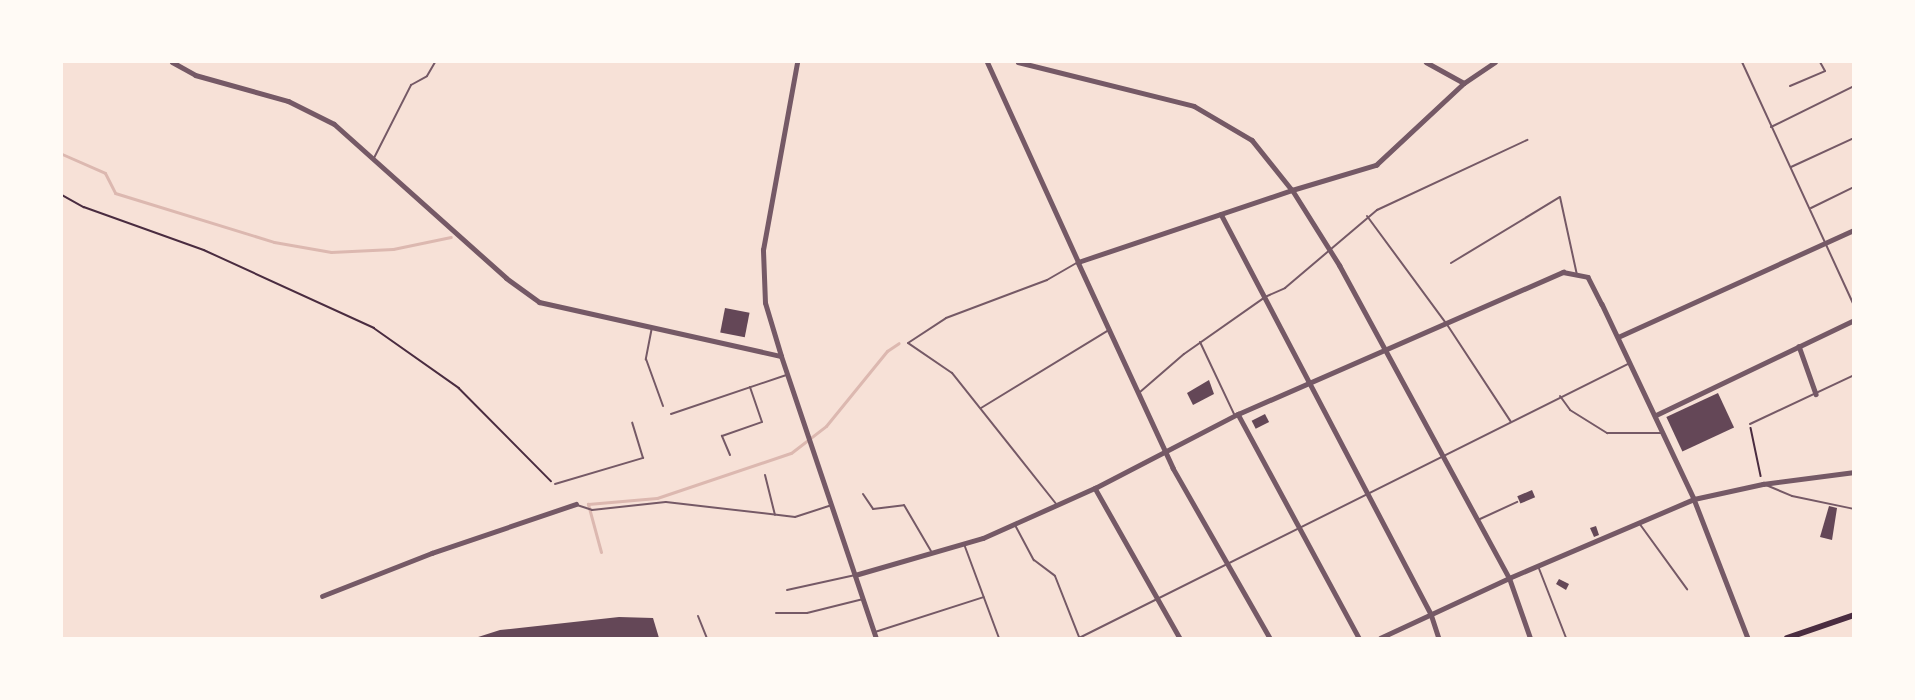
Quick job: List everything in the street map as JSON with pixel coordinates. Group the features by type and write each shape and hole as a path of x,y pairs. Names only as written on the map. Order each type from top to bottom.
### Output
{"main road":[{"path":"1787,639 1854,615"}],"street":[{"path":"172,62 195,75 288,101 334,124 506,278 539,302 780,356"},
{"path":"797,62 764,250 765,303 786,375 875,636"},
{"path":"987,62 1164,450 1270,639"},
{"path":"1018,62 1194,106 1252,140 1292,190 1329,249 1509,578 1530,639"},
{"path":"1426,62 1464,83"},
{"path":"1078,262 1292,190 1376,165 1464,83 1495,62"},
{"path":"1221,214 1431,614 1440,639"},
{"path":"1618,337 1854,230"},
{"path":"855,575 933,554 1015,525 1095,488 1164,450 1236,415 1563,272 1588,277 1656,415 1662,433 1694,499 1748,639"},
{"path":"1656,415 1854,320"},
{"path":"1799,346 1816,394"},
{"path":"1236,415 1359,639"},
{"path":"1380,639 1509,578 1694,499 1763,484 1854,472"},
{"path":"1095,488 1180,639"},
{"path":"322,596 432,553 576,504"}],"lane":[{"path":"374,158 411,85 427,76 435,62"},
{"path":"1750,62 1742,63 1854,305"},
{"path":"1790,86 1825,71 1820,62"},
{"path":"1771,127 1854,86"},
{"path":"1791,167 1854,138"},
{"path":"1137,394 1200,342 1265,297 1285,288 1367,216 1527,140"},
{"path":"1811,208 1854,187"},
{"path":"1451,263 1560,197 1577,275"},
{"path":"1367,216 1446,323 1511,422"},
{"path":"1057,505 952,373 908,343 946,318 1047,280 1078,262"},
{"path":"652,327 646,359 663,406"},
{"path":"980,408 1109,331"},
{"path":"1200,342 1236,415"},
{"path":"1015,525 1034,560 1054,576 1079,638 1444,458 1560,396 1630,363"},
{"path":"671,414 786,375"},
{"path":"1750,424 1854,375"},
{"path":"730,455 722,436 762,422 750,387"},
{"path":"1560,396 1570,410 1607,433 1662,433"},
{"path":"555,484 643,458 632,423"},
{"path":"765,475 776,515"},
{"path":"1763,484 1792,496 1854,509"},
{"path":"862,494 873,509 904,505 933,554"},
{"path":"1477,520 1517,501"},
{"path":"576,504 592,510 666,502 795,517 831,506"},
{"path":"1639,523 1687,589"},
{"path":"964,544 999,639"},
{"path":"1538,566 1566,639"},
{"path":"787,591 855,575"},
{"path":"875,636 984,597"},
{"path":"776,613 807,613 863,599"},
{"path":"698,615 707,639"}],"path":[{"path":"62,195 84,207 204,250 374,328 459,388 555,484"},
{"path":"1750,424 1763,484"}],"building":[{"path":"725,308 750,313 745,337 720,333"},
{"path":"1209,380 1214,394 1193,405 1187,393"},
{"path":"1718,393 1734,427 1682,452 1666,417"},
{"path":"1265,414 1269,422 1256,429 1252,421"},
{"path":"1532,490 1535,497 1520,504 1517,496"},
{"path":"1829,506 1837,508 1832,540 1820,537"},
{"path":"1596,526 1599,535 1594,537 1590,528"},
{"path":"1559,579 1569,584 1566,590 1556,584"},
{"path":"619,617 653,618 659,638 475,638 500,630"}],"waterway":[{"path":"62,154 105,173 115,193 274,242 331,252 393,249 451,237"},
{"path":"601,552 588,504 657,498 791,453 826,426 887,351 899,343"}]}
